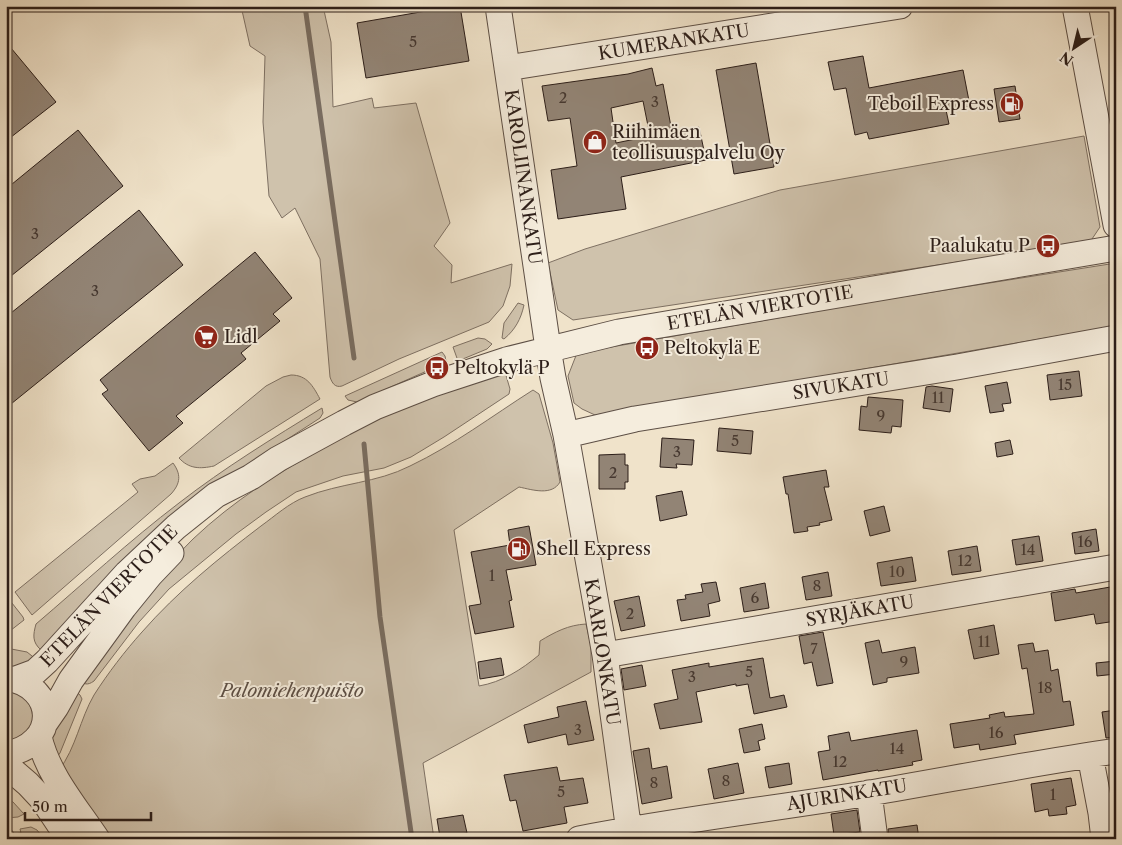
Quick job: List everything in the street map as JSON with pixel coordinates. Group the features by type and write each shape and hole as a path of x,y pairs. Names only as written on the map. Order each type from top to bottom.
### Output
{"street":[{"name":"KAROLIINANKATU","path":"498,6 548,348"},
{"name":"KUMERANKATU","path":"507,68 900,6"},
{"path":"1075,6 1116,225"},
{"name":"ETELÄN VIERTOTIE","path":"11,679 35,672 127,573 176,527 216,495 251,477 306,443 375,407 433,384 494,363 548,348 620,332 1116,248"},
{"name":"SIVUKATU","path":"566,435 635,419 956,367 1116,338"},
{"name":"KAARLONKATU","path":"548,348 566,435 605,655 629,834"},
{"name":"ETELÄN VIERTOTIE","path":"42,730 71,680 145,581 183,541 251,477"},
{"name":"SYRJÄKATU","path":"605,655 1116,567"},
{"path":"11,679 27,684 41,699 44,709 42,730 43,754 54,776 96,839"},
{"path":"6,754 25,749 42,730"},
{"name":"AJURINKATU","path":"579,839 629,834 1116,751"},
{"path":"1090,755 1104,839"},
{"path":"6,765 43,800 69,839"},
{"path":"870,793 875,839"}],"green space":[{"path":"241,6 323,6 331,42 333,107 372,98 374,108 416,103 450,223 434,246 452,265 451,283 512,264 510,286 503,306 489,322 399,359 342,386 336,386 333,383 330,377 320,259 295,208 282,218 269,196 263,122 265,56 250,46"},
{"path":"1084,136 1100,227 1090,242 573,320 558,310 548,263 585,249 780,190"},
{"path":"1116,263 1116,326 595,415 574,403 568,376 577,353 863,303"},
{"path":"518,303 524,305 521,315 517,324 504,339 502,338 504,323"},
{"path":"478,338 485,339 492,344 487,349 458,361 453,347"},
{"path":"442,352 446,361 429,370 357,402 348,400 345,396"},
{"path":"505,372 510,389 509,394 411,457 384,468 343,476 296,492 266,512 169,589 139,622 94,681 86,684 79,680 133,607 177,555 208,525 240,500 291,466 358,429 401,409"},
{"path":"291,375 297,375 305,379 320,399 214,466 195,467 183,462 179,458 266,386"},
{"name":"Palomiehenpuisto","path":"533,390 539,394 553,443 560,482 557,486 547,491 519,487 454,530 479,686 496,682 525,666 539,655 540,641 562,630 586,624 591,646 591,672 423,763 434,839 106,839 59,770 70,752 94,695 123,654 155,617 214,563 293,503 318,492 372,480 410,466 457,440"},
{"path":"322,408 323,413 320,418 266,453 41,650 38,647 34,638 36,624 124,547 160,517 213,478"},
{"path":"173,463 179,478 177,486 171,494 32,615 15,592 138,492 132,484 140,479 155,476"},
{"path":"8,598 24,620 6,634 6,599"},
{"path":"6,648 27,652 37,660 13,667 6,666"},
{"path":"6,690 25,699 31,709 33,722 31,729 6,745"},
{"path":"74,690 82,699 60,753 54,761 52,738"},
{"path":"6,797 24,814 18,817 6,818"},
{"path":"31,827 37,830 44,839 6,839 6,831 12,830 14,834 21,833 20,829"}],"building":[{"path":"460,6 469,61 366,78 357,23"},
{"path":"6,42 56,102 6,141"},
{"path":"863,56 869,88 963,70 970,106 946,110 949,124 869,139 867,132 855,135 846,88 834,90 828,62"},
{"path":"756,63 774,167 734,174 716,70"},
{"path":"652,68 656,86 663,84 672,132 699,127 706,160 621,177 626,209 558,219 551,170 577,166 570,118 548,121 542,86 628,74","holes":["643,101 650,136 616,143 611,108"]},
{"path":"1015,86 1020,119 999,122 994,89"},
{"path":"78,130 123,186 6,280 6,189"},
{"path":"139,210 183,265 6,408 6,317"},
{"name":"Lidl","path":"255,252 292,298 273,314 280,321 241,353 246,359 176,416 183,423 149,451 102,394 108,390 100,380"},
{"path":"1079,371 1082,396 1050,400 1047,375"},
{"path":"1007,382 1011,403 1002,404 1004,411 990,413 985,386"},
{"path":"926,387 953,389 950,412 923,408"},
{"path":"868,397 903,400 901,427 892,426 891,433 859,430 861,406 867,407"},
{"path":"719,428 753,431 751,454 717,451"},
{"path":"662,438 694,440 692,465 676,464 677,468 660,467"},
{"path":"1010,440 1013,454 997,457 995,443"},
{"path":"625,454 625,465 628,465 628,482 625,482 625,489 599,489 599,455"},
{"path":"826,470 829,487 824,487 832,520 819,523 820,525 807,527 808,531 794,533 788,494 786,494 783,477"},
{"path":"682,491 687,515 660,521 656,496"},
{"path":"884,506 890,531 870,536 864,511"},
{"path":"529,526 536,565 506,570 512,600 509,601 514,627 475,634 469,606 481,604 471,552 510,545 508,530"},
{"path":"1096,529 1099,551 1075,554 1072,533"},
{"path":"1039,536 1043,561 1016,565 1012,540"},
{"path":"977,546 981,571 952,575 948,551"},
{"path":"912,557 916,581 881,586 877,563"},
{"path":"828,572 832,596 806,600 802,577"},
{"path":"716,582 720,601 708,604 710,616 681,621 677,600 686,599 685,595 703,592 701,584"},
{"path":"765,583 769,608 744,612 740,588"},
{"path":"1116,586 1116,621 1096,624 1094,614 1055,621 1051,593 1075,589 1076,593"},
{"path":"639,596 645,626 621,631 614,601"},
{"path":"994,625 999,654 974,659 968,630"},
{"path":"823,632 833,683 817,686 812,662 804,664 799,636"},
{"path":"879,640 882,653 915,647 919,673 887,678 887,682 873,685 865,643"},
{"path":"1033,643 1035,652 1048,650 1051,671 1058,669 1063,702 1070,701 1074,725 1014,735 1016,744 980,750 979,744 954,748 950,724 990,718 989,715 1004,712 1005,717 1034,714 1027,668 1022,669 1018,645"},
{"path":"501,658 504,675 480,679 478,662"},
{"path":"763,658 770,698 784,695 787,707 754,714 748,684 736,686 736,684 696,692 702,722 660,729 654,704 678,699 672,670 709,663 709,667"},
{"path":"1116,661 1116,674 1097,676 1096,663"},
{"path":"642,665 646,686 624,690 621,669"},
{"path":"586,701 594,740 568,745 566,734 528,743 524,725 559,717 557,707"},
{"path":"1116,710 1116,737 1106,738 1102,712"},
{"path":"762,724 765,739 758,741 760,750 744,753 739,729"},
{"path":"917,730 922,760 912,762 913,765 823,780 818,752 830,750 828,736 849,732 851,741"},
{"path":"649,748 652,769 667,766 672,798 642,804 633,751"},
{"path":"738,763 744,793 714,799 708,769"},
{"path":"789,763 792,784 769,788 765,767"},
{"path":"557,767 560,781 583,778 588,803 564,807 567,823 523,831 516,800 510,801 504,775"},
{"path":"1071,778 1076,805 1066,807 1067,814 1049,816 1048,809 1035,812 1031,784"},
{"path":"857,810 860,832 834,835 831,814"},
{"path":"463,815 467,833 440,837 437,819"},
{"path":"917,825 919,839 889,839 888,829"}],"waterway":[{"path":"305,6 354,358"},
{"path":"364,444 380,617 412,839"}],"place":[{"name":"Teboil Express","path":"1012,104"},
{"name":"Riihimäen teollisuuspalvelu Oy","path":"595,142"},
{"name":"Paalukatu P","path":"1048,246"},
{"name":"Lidl","path":"206,337"},
{"name":"Peltokylä E","path":"647,348"},
{"name":"Peltokylä P","path":"437,368"},
{"name":"Shell Express","path":"519,549"}]}
